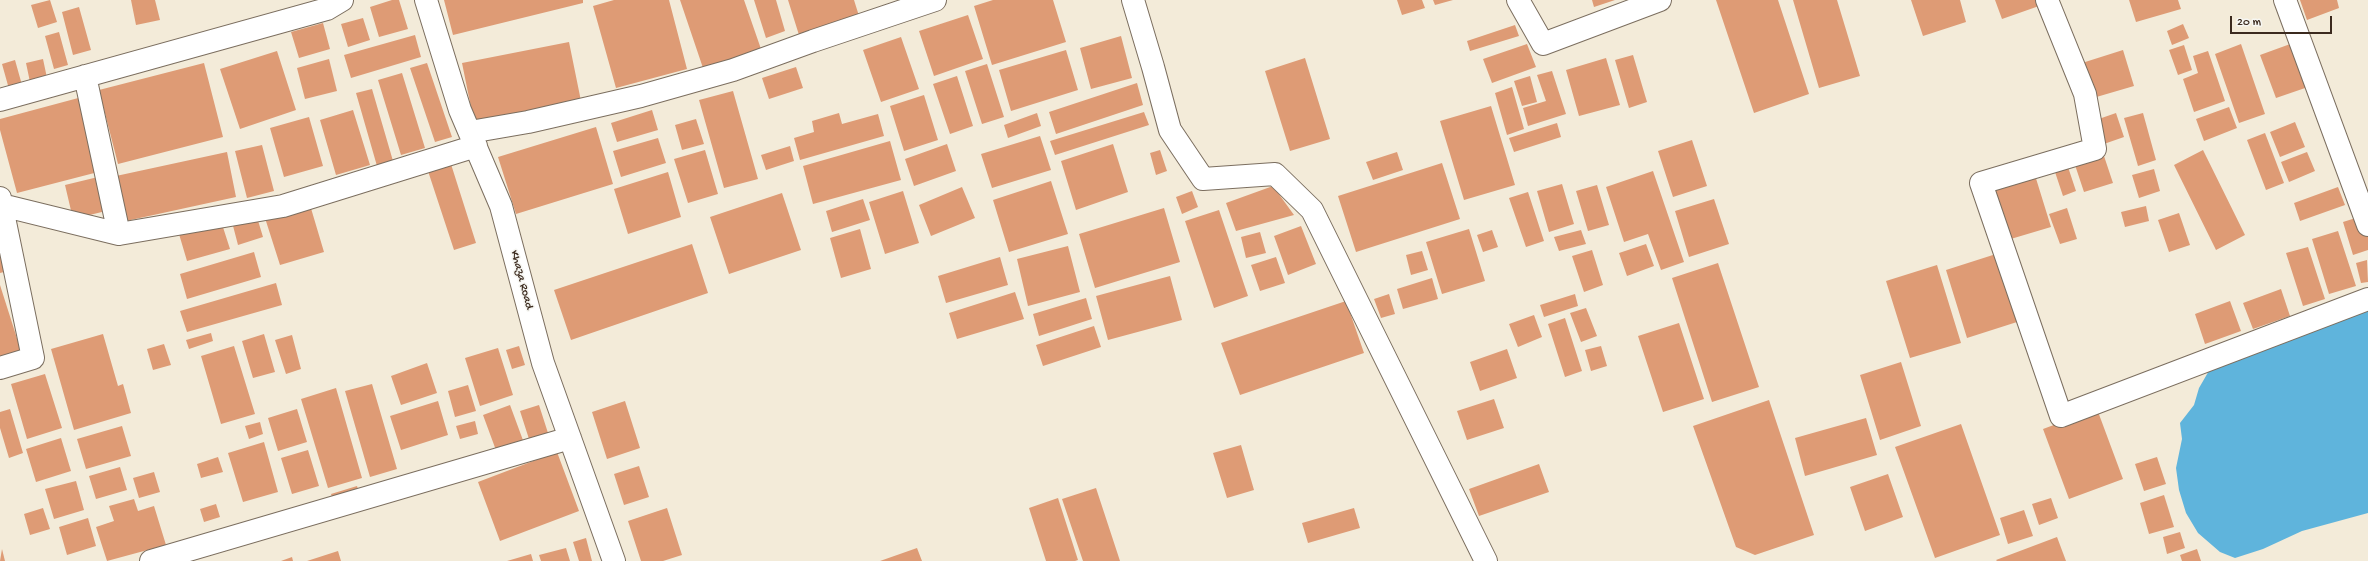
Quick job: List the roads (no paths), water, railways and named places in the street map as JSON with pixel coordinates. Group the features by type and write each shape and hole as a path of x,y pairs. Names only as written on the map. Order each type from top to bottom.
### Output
{"street":[{"path":"0,100 327,9 342,0"},
{"name":"Khaza Road","path":"426,0 460,110 501,206 543,363 614,561"},
{"path":"0,368 33,358 1,202 119,234 284,206 473,139 528,122 641,96 733,70 820,38 935,0"},
{"path":"1132,0 1154,67 1170,130 1203,179 1275,174 1312,210 1486,561"},
{"path":"1518,0 1543,44 1660,0"},
{"path":"2047,0 2085,94 2095,148 1981,183 2061,416 2368,299"},
{"path":"2285,0 2368,225"},
{"path":"85,76 119,234"},
{"path":"151,561 570,438"}],"water":[{"path":"2368,308 2368,513 2302,531 2263,549 2235,558 2220,552 2198,533 2186,513 2179,490 2176,468 2182,439 2180,423 2194,405 2199,388 2210,369"}]}
